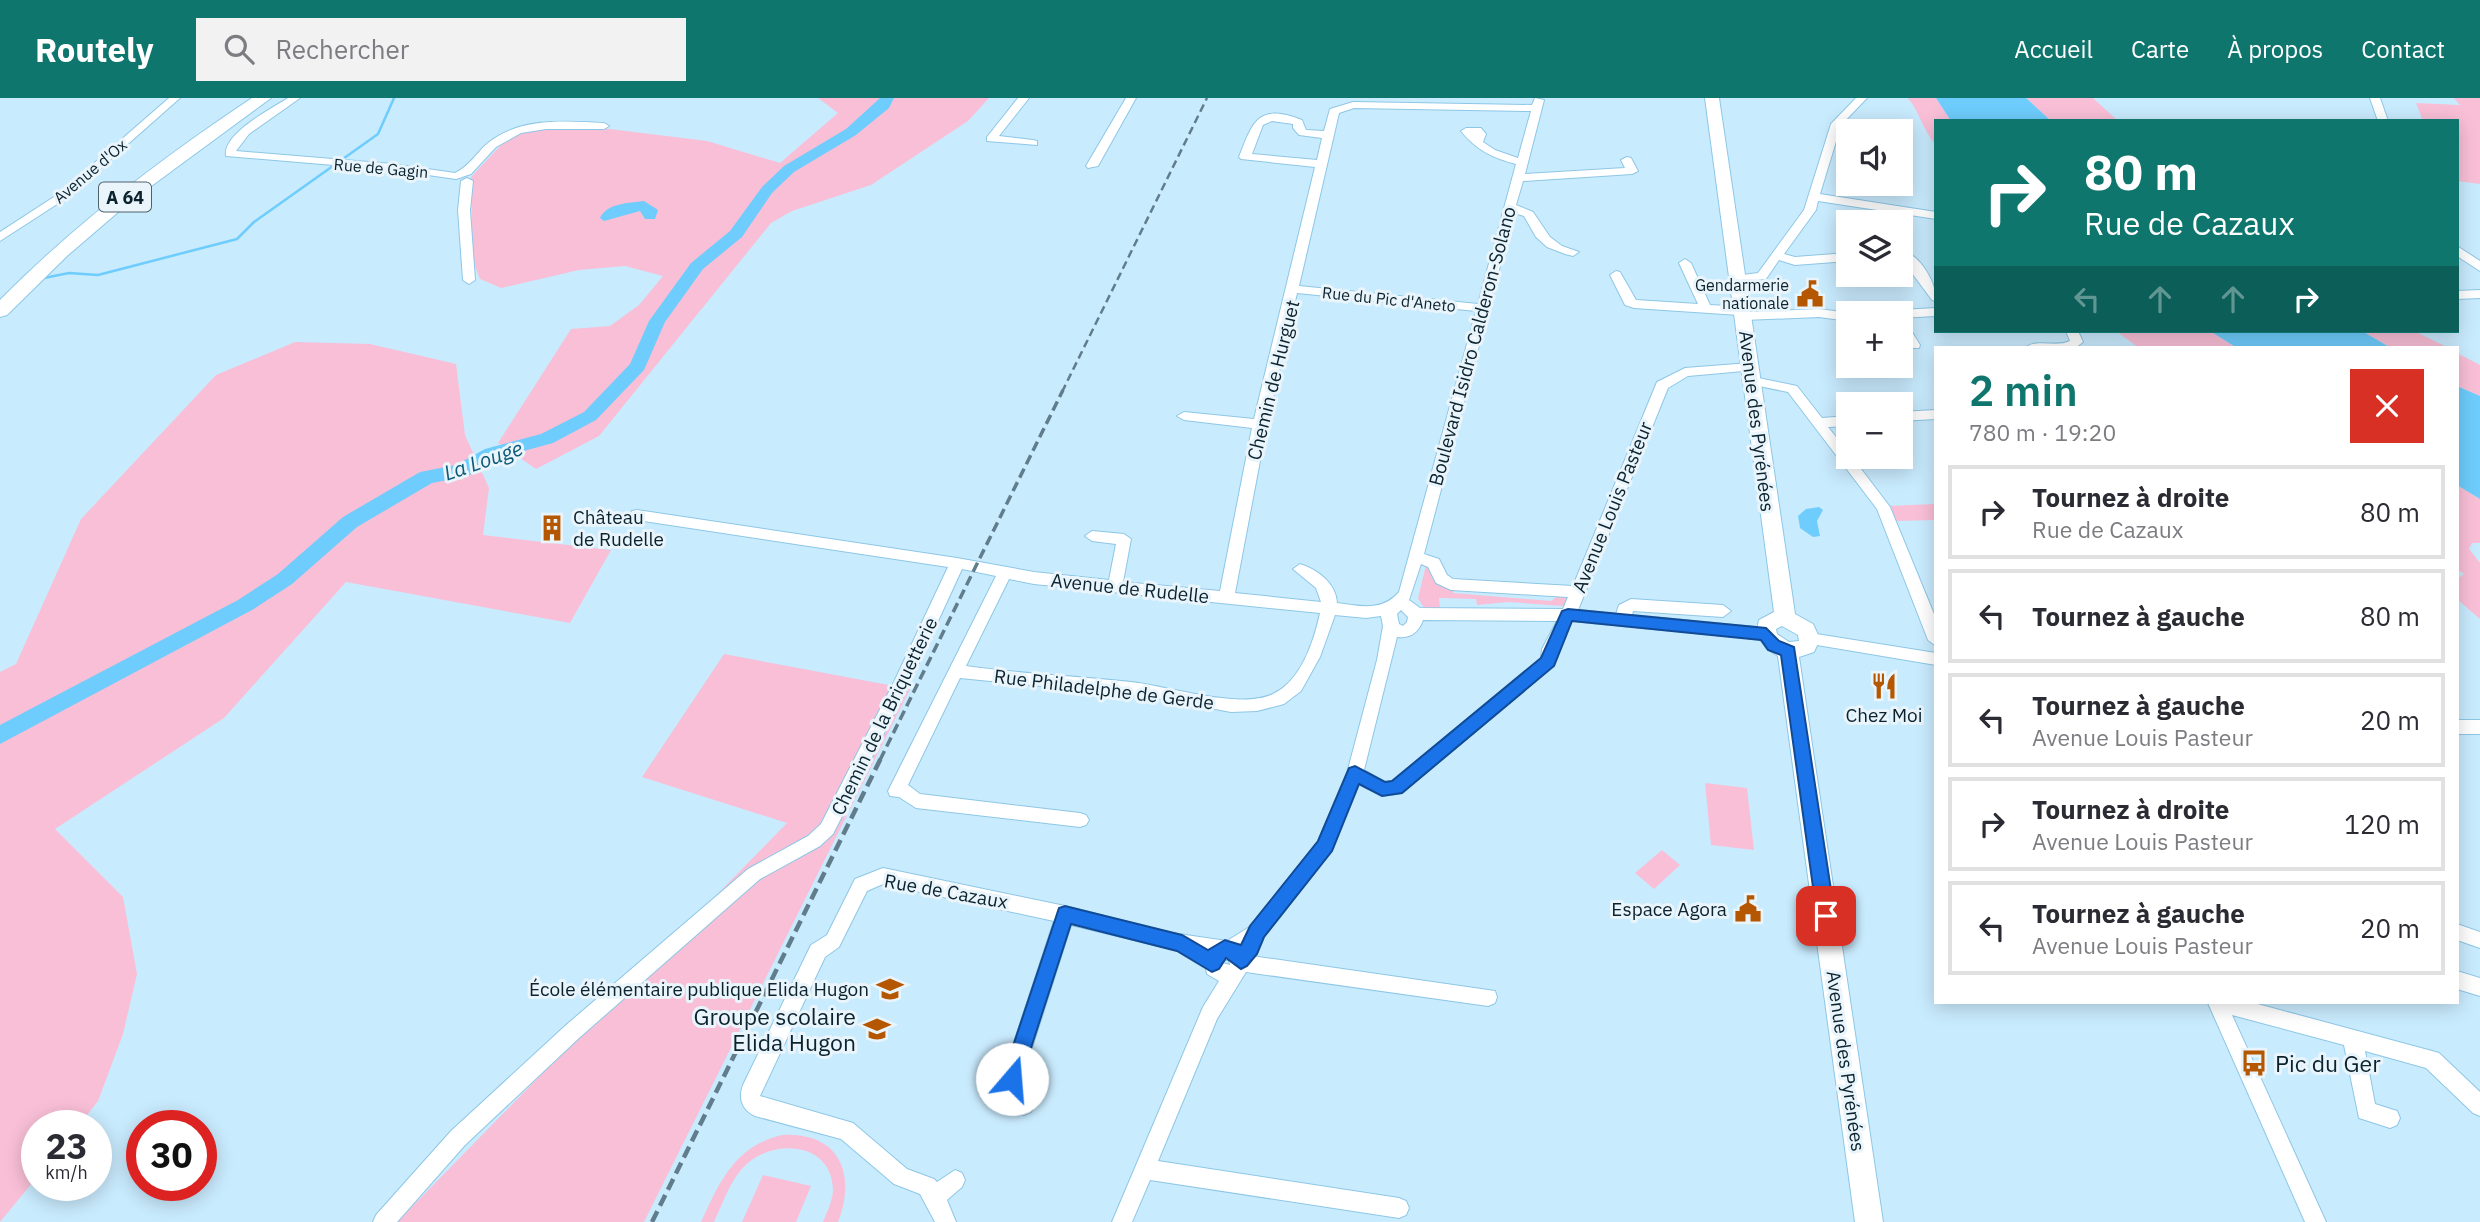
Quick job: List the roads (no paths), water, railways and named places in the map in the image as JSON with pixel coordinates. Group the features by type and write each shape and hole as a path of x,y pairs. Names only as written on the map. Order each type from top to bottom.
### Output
{"highway":[{"name":"A 64","path":"0,292 125,183 246,98"},
{"name":"A 64","path":"0,311 51,259 100,217 184,152 262,98"}],"main road":[{"name":"Avenue des Pyrénées","path":"1712,98 1785,618"},
{"path":"1785,618 1797,622 1806,630 1799,645 1774,645 1766,634 1766,626 1773,620 1785,618"},
{"name":"Avenue des Pyrénées","path":"1799,645 1869,1222"}],"street":[{"name":"Avenue d'Ox","path":"0,237 64,195 175,98"},
{"name":"Rue de Gagin","path":"295,98 236,138 230,148 230,154 347,164 468,181"},
{"path":"1024,98 991,139 1033,143"},
{"path":"1092,166 1131,98"},
{"path":"1739,279 1762,276 1777,256 1815,197 1836,124 1862,98"},
{"path":"2375,98 2382,119"},
{"path":"1342,103 1538,103"},
{"name":"Chemin de Hurguet","path":"1226,598 1260,424 1295,289 1334,111 1342,103"},
{"name":"Boulevard Isidro Calderon-Solano","path":"1355,773 1385,660 1402,614 1538,103"},
{"path":"1323,164 1245,157 1258,122 1267,117 1291,118 1298,122 1298,128 1303,133 1328,135"},
{"name":"Rue de Gagin","path":"468,181 463,175 491,146 514,133 534,126 604,126"},
{"path":"1477,143 1488,153 1522,162"},
{"path":"1570,160 1576,176"},
{"path":"1518,178 1632,171 1627,160"},
{"path":"468,181 464,210 469,280"},
{"path":"1815,197 1934,216"},
{"path":"1511,204 1527,202"},
{"path":"1511,204 1529,214 1536,230 1550,244 1573,252"},
{"path":"2459,251 2480,267"},
{"path":"1777,256 1795,261 1836,258"},
{"path":"1685,262 1706,309"},
{"path":"1913,263 1934,293"},
{"path":"1616,275 1631,303 1743,313 1836,315"},
{"name":"Rue du Pic d'Aneto","path":"1295,289 1483,308"},
{"path":"2459,295 2480,294"},
{"path":"1913,313 1934,312"},
{"path":"2070,346 2077,342 2073,333"},
{"name":"Avenue Louis Pasteur","path":"1355,773 1382,789 1396,788 1548,661 1550,649 1568,615 1662,385 1685,372 1750,373 1786,385 1883,507 1934,635"},
{"path":"1913,416 1934,414"},
{"path":"1184,416 1260,424"},
{"path":"1818,423 1836,422"},
{"path":"637,515 1005,572 957,671 913,751 897,789 916,800 1080,820"},
{"path":"1092,536 1124,540 1115,586"},
{"path":"1416,557 1434,563 1441,579 1451,584 1577,592"},
{"name":"Chemin de la Briquetterie","path":"383,1222 458,1138 572,1032 754,874 814,841 827,829 913,661 957,563"},
{"path":"1300,569 1324,584 1329,599 1328,608"},
{"name":"Avenue de Rudelle","path":"1005,572 1226,598 1402,614"},
{"path":"1624,620 1625,608 1631,605 1723,611"},
{"name":"Rue Philadelphe de Gerde","path":"957,671 1018,681 1054,680 1156,692 1180,698 1242,705 1264,704 1289,692 1299,680 1323,628 1328,608"},
{"path":"1402,614 1568,615 1766,634"},
{"path":"1799,645 1934,659"},
{"path":"2459,727 2480,727"},
{"path":"1122,1222 1210,1013 1228,961 1251,948 1256,932 1325,845 1355,773"},
{"name":"Rue de Cazaux","path":"935,1197 928,1186 901,1177 846,1130 751,1103 750,1092 818,951 833,941 861,885 883,876 1065,914 1182,943 1228,961"},
{"path":"1024,1105 1012,1079 1065,914"},
{"path":"2459,933 2480,940"},
{"path":"1228,961 1488,997"},
{"path":"2459,982 2480,987"},
{"path":"2220,1004 2316,1222"},
{"path":"2224,1004 2432,1060 2480,1106"},
{"path":"2353,1039 2366,1111 2390,1118"},
{"path":"1143,1169 1399,1208"},
{"path":"946,1222 935,1197 955,1181"}],"water":[{"path":"1936,98 2026,98 2049,119 1950,119"},
{"path":"644,201 658,210 655,219 645,219 640,211 604,221 600,218 613,207"},
{"path":"2213,333 2365,333 2388,346 2234,346"},
{"path":"2459,387 2480,396 2480,499 2459,486"},
{"path":"1819,507 1823,510 1817,521 1820,536 1813,537 1800,528 1798,516 1806,509"}],"waterway":[{"path":"44,278 69,273 98,275 237,239 254,222 378,134 394,98"},
{"name":"La Louge","path":"0,735 245,605 285,579 350,522 427,477 461,471 492,453 547,439 590,416 638,366 657,321 697,266 736,234 767,190 789,169 851,132 884,105 887,98"}],"railway":[{"path":"1062,392 1207,98"},
{"path":"880,760 1063,390"},
{"path":"652,1222 881,758"}],"place":[{"name":"Gendarmerie nationale","path":"1810,294"},
{"name":"Château de Rudelle","path":"552,528"},
{"name":"Chez Moi","path":"1884,686"},
{"name":"Espace Agora","path":"1748,909"},
{"name":"École élémentaire publique Elida Hugon","path":"890,989"},
{"name":"Groupe scolaire Elida Hugon","path":"877,1029"},
{"name":"Pic du Ger","path":"2254,1063"}]}
